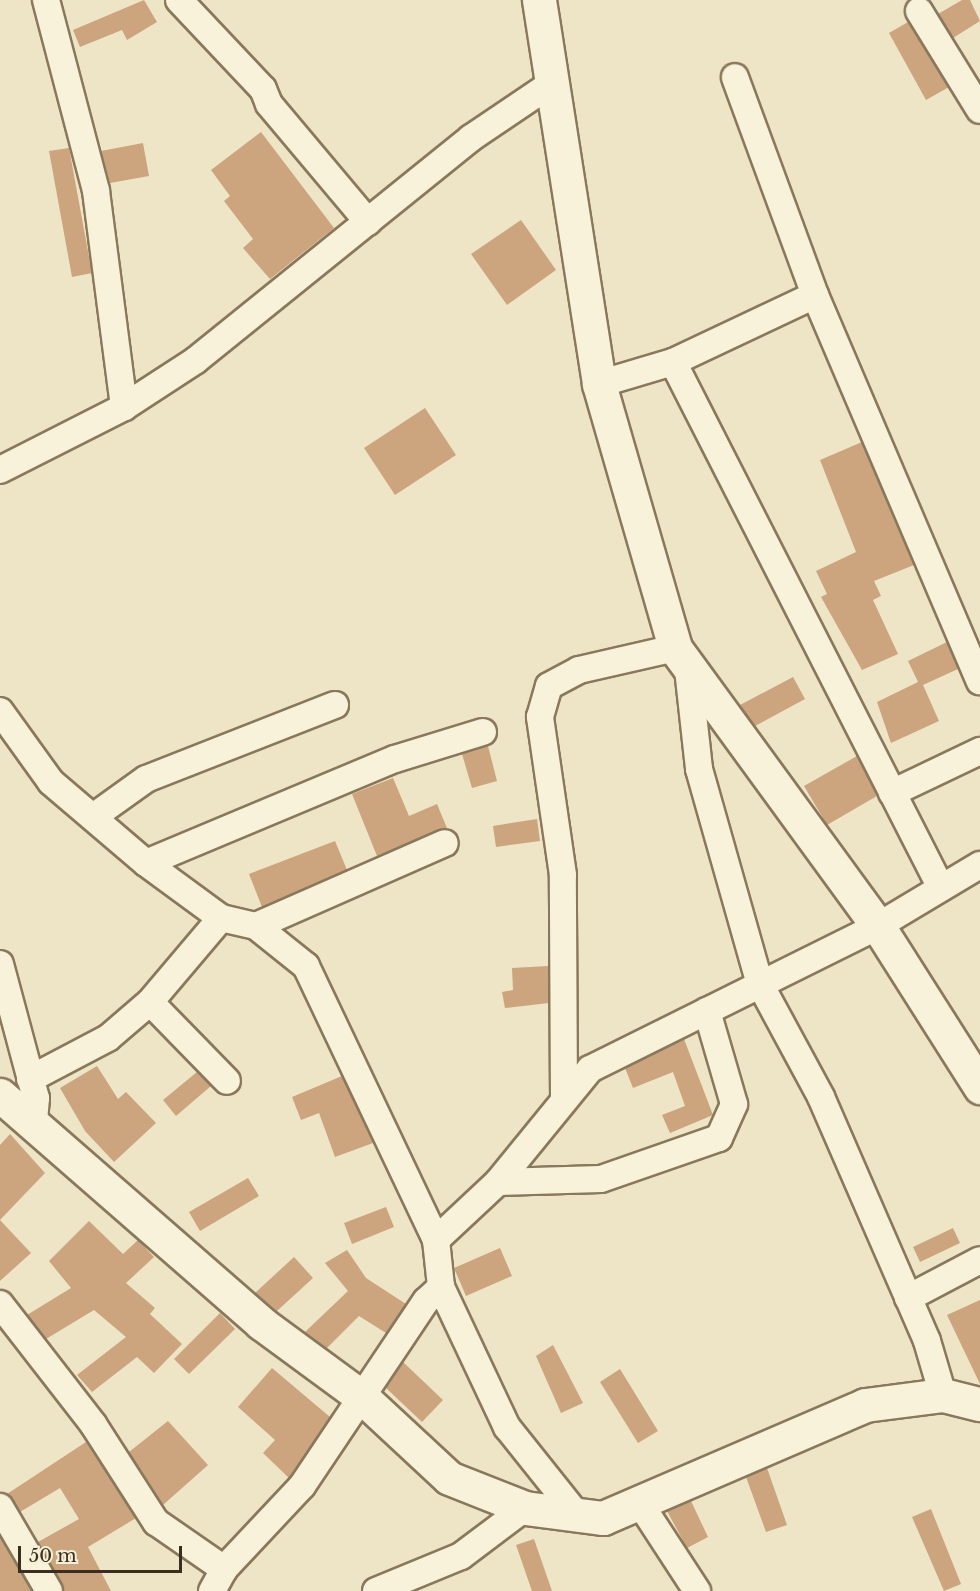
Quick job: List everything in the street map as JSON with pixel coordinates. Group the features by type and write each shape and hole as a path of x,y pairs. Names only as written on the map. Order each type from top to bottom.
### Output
{"main road":[{"path":"539,0 554,82 599,384 682,658 878,926 980,1087"},
{"path":"0,1095 261,1323 363,1398 449,1478 525,1508 574,1511 603,1518 641,1505 865,1406 943,1395 980,1404"}],"street":[{"path":"46,0 96,191 124,407"},
{"path":"179,0 263,89 269,104 368,222"},
{"path":"919,11 980,110"},
{"path":"735,77 815,295 980,681"},
{"path":"0,470 124,407 196,360 471,138 554,82"},
{"path":"599,384 673,362 815,295"},
{"path":"673,362 941,888"},
{"path":"564,1100 563,875 540,717 549,686 579,670 682,658 699,769 760,984 820,1097 908,1298 943,1395"},
{"path":"93,817 146,779 336,705"},
{"path":"3,722 51,782 146,863 221,918 256,926 306,966 436,1240 441,1287 507,1427 574,1511"},
{"path":"146,863 395,759 483,732"},
{"path":"892,793 980,751"},
{"path":"256,926 445,843"},
{"path":"436,1240 498,1182 590,1069 878,926 980,865"},
{"path":"30,1079 108,1038 150,1002 221,918"},
{"path":"0,964 30,1079 34,1123"},
{"path":"150,1002 227,1081"},
{"path":"498,1182 601,1179 719,1138 734,1104 707,1011"},
{"path":"908,1298 980,1260"},
{"path":"212,1591 224,1569 302,1486 426,1301 441,1287"},
{"path":"0,1304 93,1424 156,1522 224,1569"},
{"path":"641,1505 697,1591"},
{"path":"0,1508 49,1591"},
{"path":"376,1591 461,1556 525,1508"}],"building":[{"path":"144,0 157,22 127,40 122,30 80,47 73,30"},
{"path":"962,0 970,0 980,21 953,38 938,14"},
{"path":"908,22 949,87 926,100 889,33"},
{"path":"261,132 334,228 270,279 243,248 253,239 224,201 230,196 211,170"},
{"path":"143,143 149,176 110,183 101,151"},
{"path":"69,148 92,273 72,277 49,151"},
{"path":"521,220 556,270 507,305 471,254"},
{"path":"425,408 456,455 395,495 364,448"},
{"path":"862,442 914,565 874,581 881,596 873,600 898,654 862,670 821,597 827,594 816,571 856,552 820,460"},
{"path":"947,642 958,669 923,685 939,721 891,743 877,702 918,682 908,661"},
{"path":"793,677 805,699 755,726 740,705"},
{"path":"488,746 497,781 472,788 462,754"},
{"path":"857,756 877,796 827,825 804,786"},
{"path":"393,778 409,816 437,804 447,828 377,856 352,794"},
{"path":"537,819 540,841 496,847 493,826"},
{"path":"335,841 347,870 262,907 249,874"},
{"path":"548,966 549,1003 505,1008 502,992 513,990 512,968"},
{"path":"684,1039 713,1115 670,1133 662,1115 685,1106 673,1072 633,1088 625,1068"},
{"path":"97,1066 118,1099 126,1092 156,1123 114,1162 85,1131 60,1088"},
{"path":"197,1072 211,1086 176,1116 163,1100"},
{"path":"342,1076 373,1143 335,1157 319,1113 301,1120 292,1097"},
{"path":"10,1134 45,1173 0,1220 0,1145"},
{"path":"248,1178 259,1196 200,1231 189,1212"},
{"path":"386,1207 394,1227 352,1244 344,1223"},
{"path":"0,1220 31,1253 0,1281"},
{"path":"89,1221 123,1254 138,1240 154,1257 126,1283 155,1308 150,1314 182,1344 154,1373 137,1357 92,1392 77,1375 126,1337 94,1310 46,1339 27,1315 71,1288 49,1261"},
{"path":"953,1228 960,1243 920,1262 913,1247"},
{"path":"500,1248 512,1276 466,1296 454,1268"},
{"path":"347,1250 366,1278 406,1304 386,1333 359,1316 327,1348 305,1332 348,1291 325,1263"},
{"path":"294,1257 313,1278 277,1311 255,1293"},
{"path":"980,1300 980,1384 947,1315"},
{"path":"220,1313 235,1329 189,1374 174,1359"},
{"path":"553,1345 583,1403 561,1413 536,1356"},
{"path":"403,1362 443,1400 422,1422 386,1388"},
{"path":"272,1368 330,1417 289,1478 263,1453 275,1440 238,1407"},
{"path":"620,1369 658,1431 638,1443 600,1382"},
{"path":"168,1421 208,1465 163,1505 129,1452"},
{"path":"86,1442 136,1518 88,1547 111,1591 64,1591 38,1542 79,1519 60,1488 20,1512 7,1494"},
{"path":"767,1468 787,1525 766,1532 746,1477"},
{"path":"691,1501 708,1537 687,1548 667,1511"},
{"path":"931,1509 961,1584 944,1591 912,1517"},
{"path":"0,1537 32,1591 0,1591"},
{"path":"534,1539 552,1591 532,1591 516,1545"}]}
